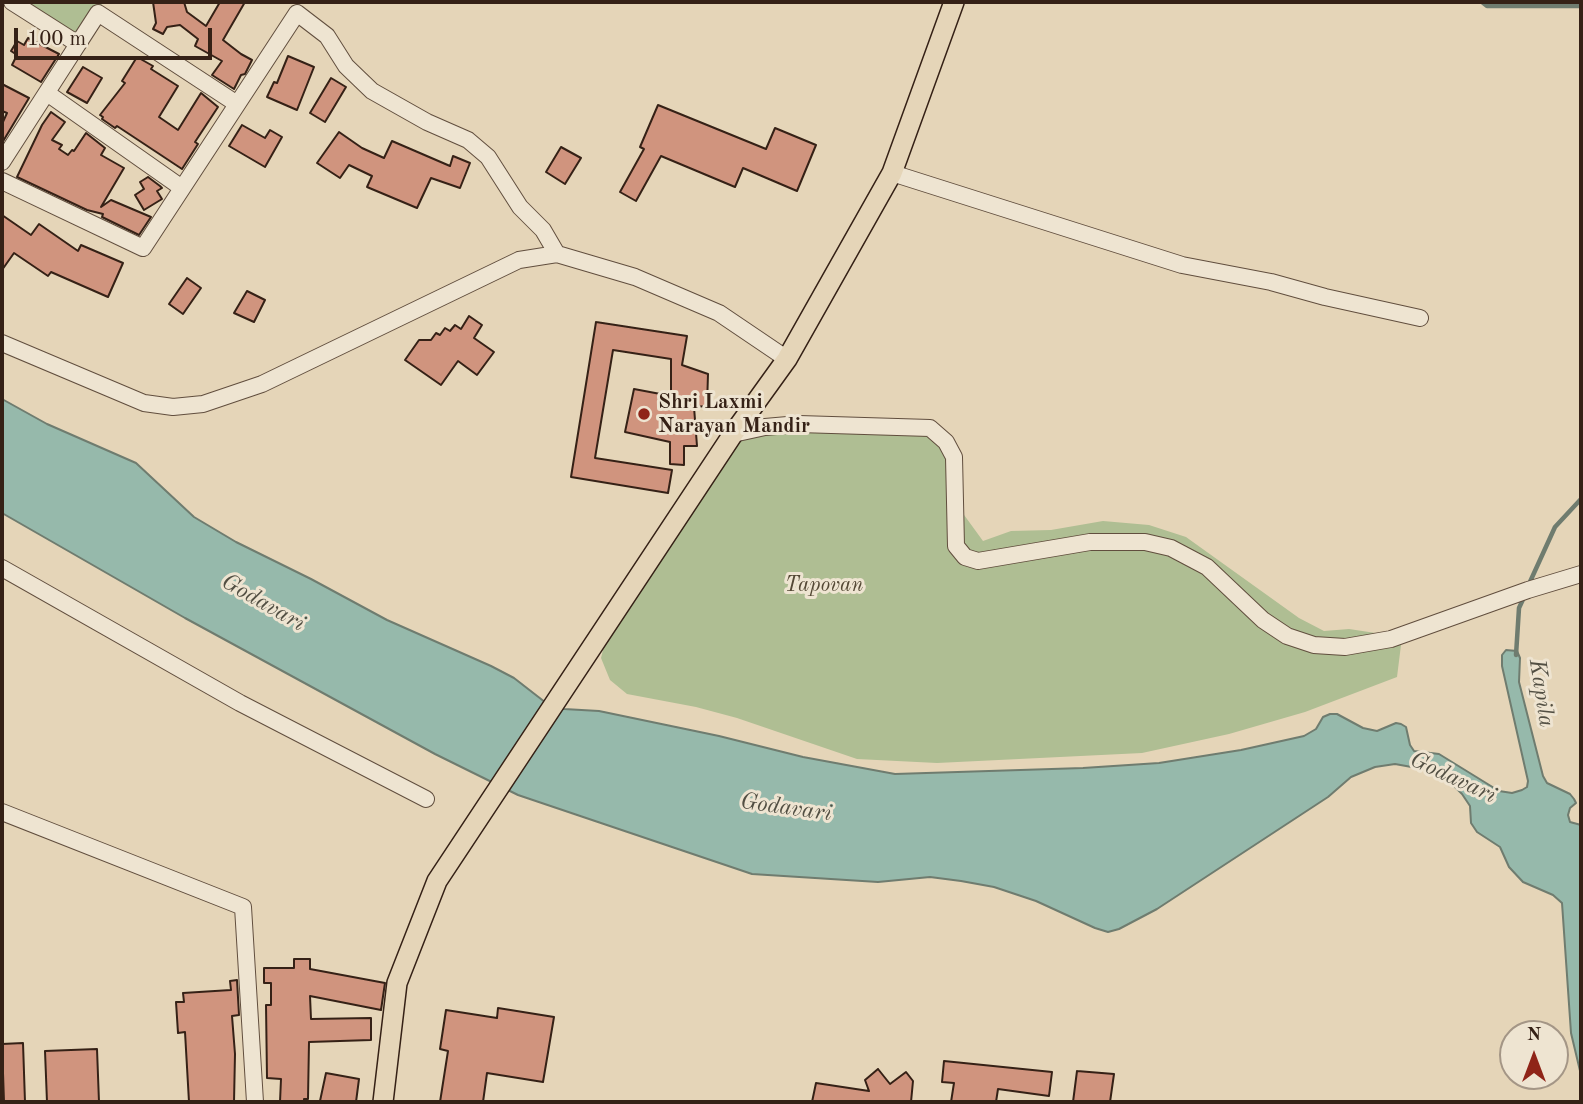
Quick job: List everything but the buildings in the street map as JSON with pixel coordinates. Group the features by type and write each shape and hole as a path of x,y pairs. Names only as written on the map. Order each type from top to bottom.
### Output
{"main road":[{"path":"383,1102 397,983 437,881 733,434 787,359 892,173 954,2"}],"street":[{"path":"12,2 78,44"},
{"path":"2,181 143,248 237,104 291,7 327,36 346,66 372,91 427,122 468,140 488,158 520,207 544,230 557,254"},
{"path":"2,162 98,13 237,104"},
{"path":"47,93 182,188"},
{"path":"892,173 1182,265 1271,282 1420,318"},
{"path":"2,343 144,404 173,407 203,404 262,384 519,260 557,254 635,277 719,313 787,359"},
{"path":"733,434 765,427 799,424 930,428 946,442 954,457 956,546 965,557 978,561 1090,542 1145,542 1171,548 1207,567 1263,620 1287,636 1314,646 1345,647 1391,639 1581,574"},
{"path":"2,568 240,704 426,799"},
{"path":"2,812 243,907 255,1102"}],"green space":[{"path":"19,2 104,2 76,37"},
{"name":"Tapovan","path":"943,429 951,497 983,541 1011,531 1051,530 1103,521 1149,525 1186,537 1299,618 1324,631 1349,629 1402,637 1397,677 1305,712 1229,734 1142,753 937,763 857,759 737,718 627,694 610,680 601,658 607,634 729,445 759,433"}],"water":[{"name":"Godavari","path":"2,399 47,424 136,463 194,517 236,542 387,620 514,678 550,706 599,711 803,757 895,774 1159,763 1241,750 1304,736 1316,729 1323,717 1337,714 1363,728 1377,731 1396,723 1401,724 1406,727 1414,751 1439,754 1499,791 1512,793 1527,787 1528,781 1502,666 1502,655 1506,650 1517,651 1520,658 1519,682 1543,776 1547,783 1570,794 1574,799 1576,803 1570,808 1568,815 1570,822 1581,825 1581,1075 1571,1033 1562,903 1553,895 1523,882 1509,867 1500,847 1477,832 1471,823 1470,806 1445,777 1428,770 1395,764 1375,767 1351,777 1328,797 1157,909 1108,932 1036,901 994,887 961,881 930,877 878,882 752,874 518,795 435,754 185,618 2,513"}],"waterway":[{"name":"Kapila","path":"1482,2 1487,6 1581,6"},
{"name":"Kapila","path":"1529,584 1555,527 1581,499"},
{"name":"Kapila","path":"1516,655 1519,608 1525,595"}],"place":[{"name":"Shri Laxmi Narayan Mandir","path":"644,414"}]}
